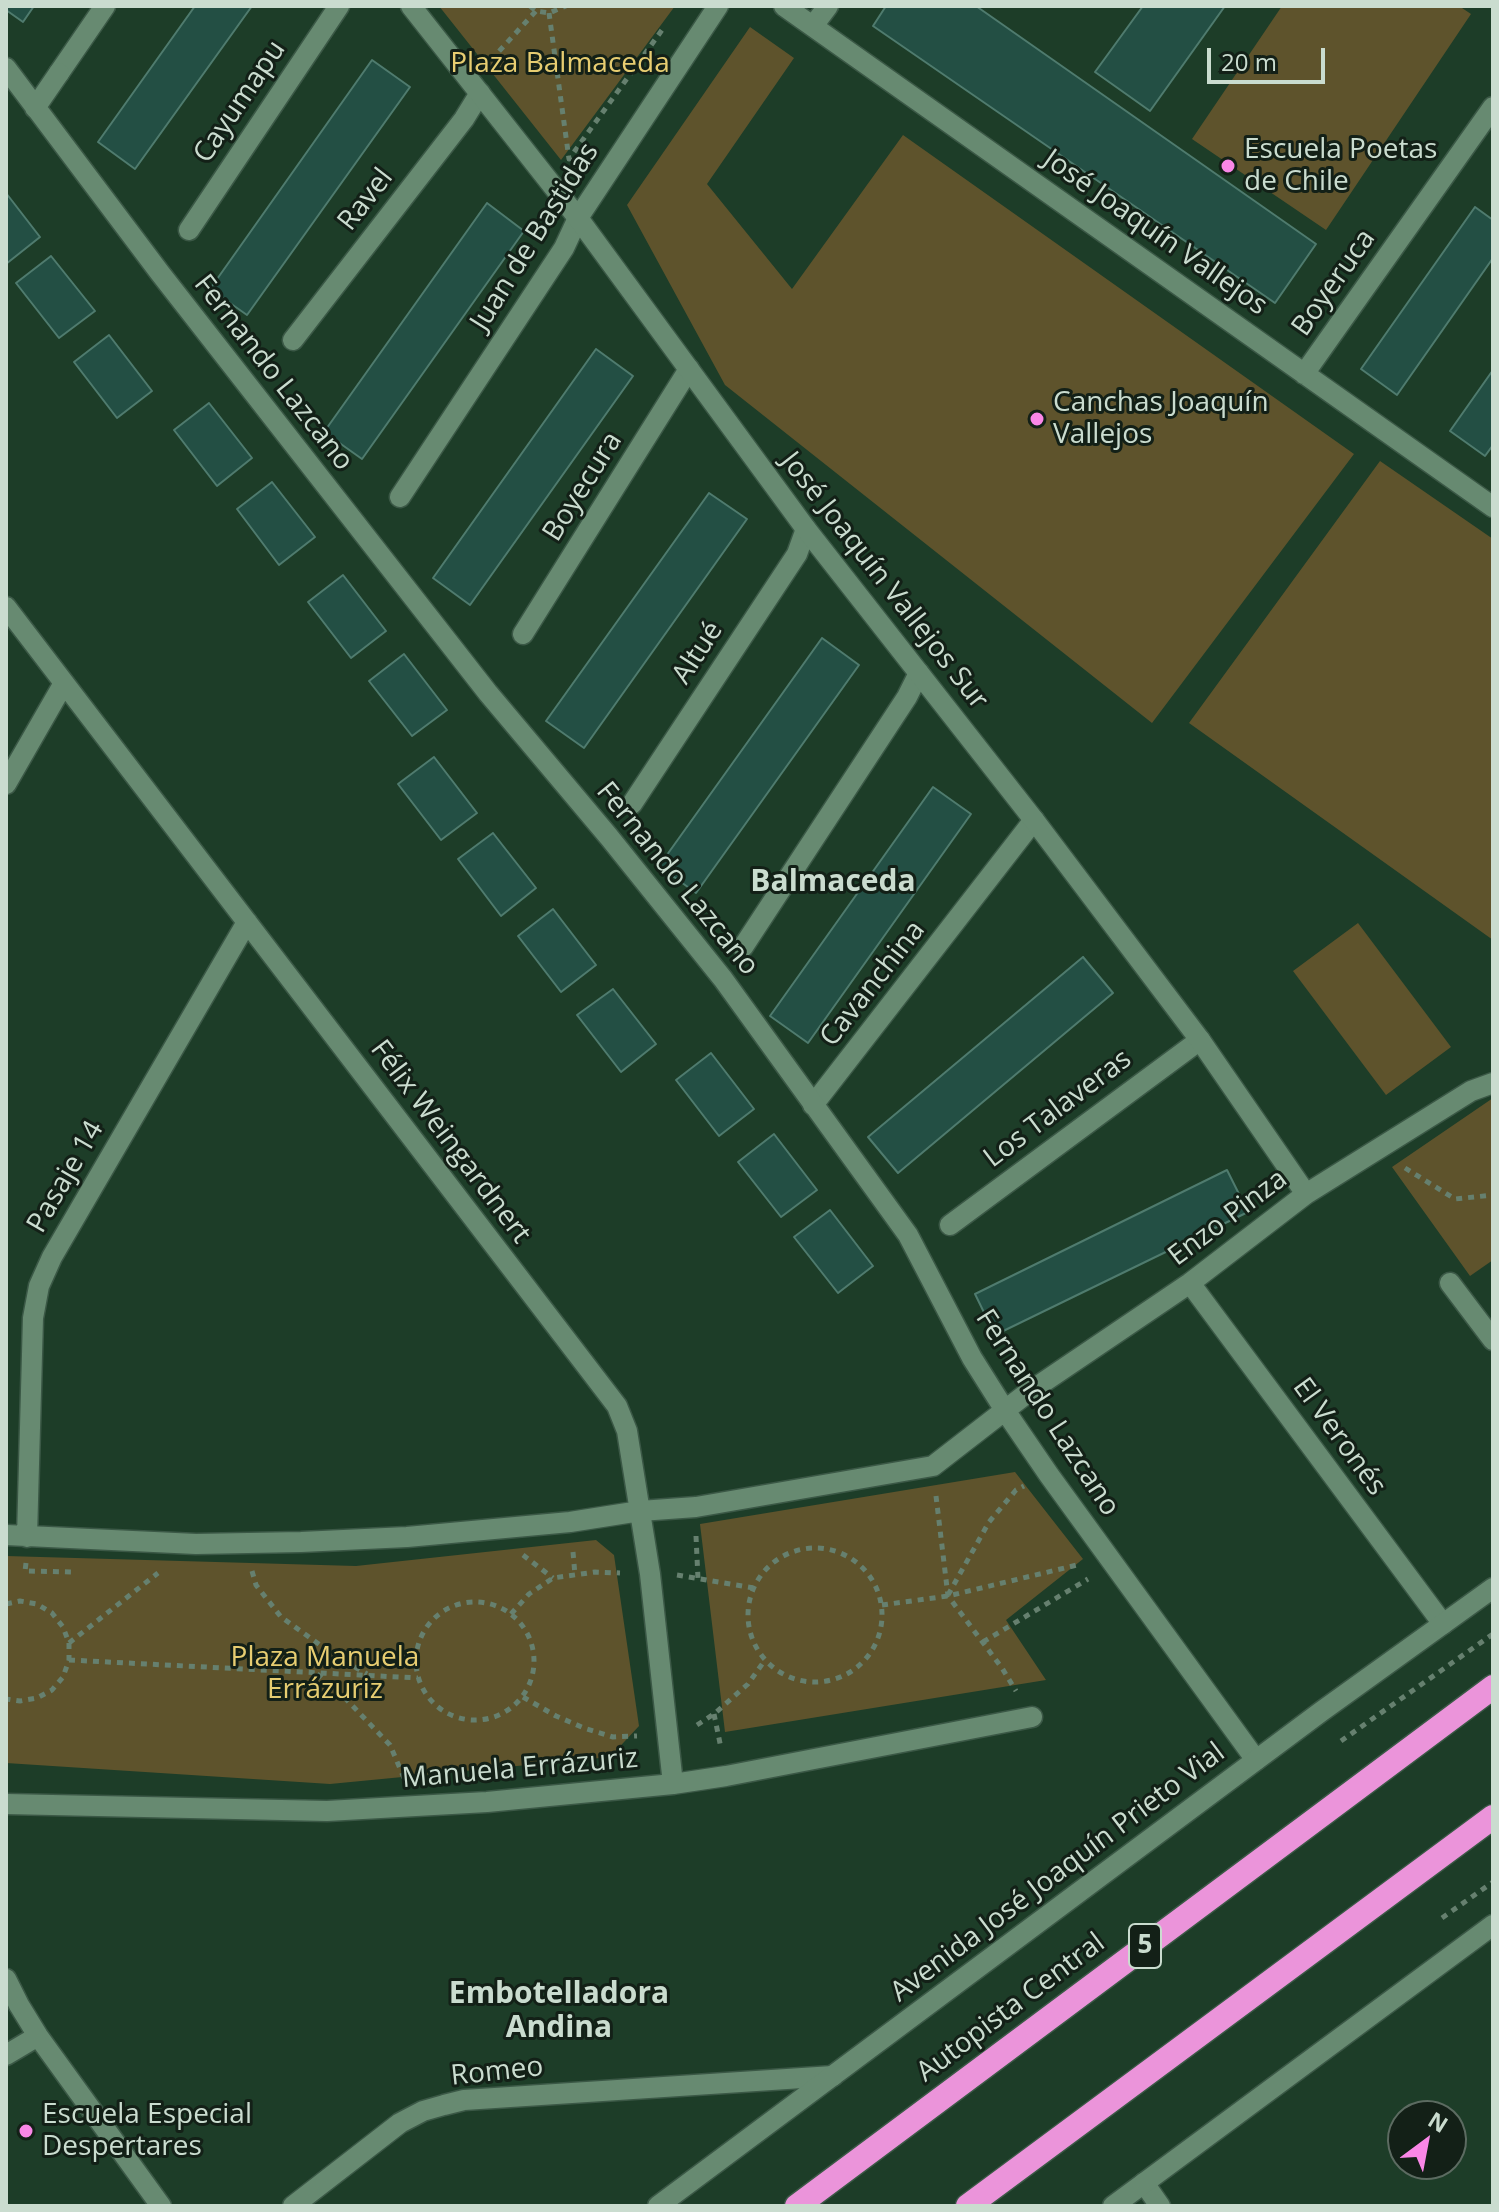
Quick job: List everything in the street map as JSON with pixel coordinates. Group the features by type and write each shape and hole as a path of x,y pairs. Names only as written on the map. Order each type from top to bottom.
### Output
{"highway":[{"name":"Autopista Central","path":"797,2206 1493,1687"},
{"path":"968,2206 1493,1817"}],"street":[{"path":"35,108 105,6"},
{"name":"Cayumapu","path":"189,230 339,6"},
{"name":"José Joaquín Vallejos Sur","path":"411,6 578,218 806,529 1034,820 1200,1040 1306,1194"},
{"name":"Juan de Bastidas","path":"400,497 718,6"},
{"name":"José Joaquín Vallejos","path":"784,6 1493,507"},
{"path":"813,26 828,6"},
{"name":"Fernando Lazcano","path":"6,68 178,297 478,680 723,979 908,1235 972,1358 1006,1412 1256,1760"},
{"name":"Ravel","path":"293,340 464,119 480,93"},
{"name":"Boyeruca","path":"1304,374 1493,107"},
{"name":"Boyecura","path":"523,634 689,369"},
{"name":"Altué","path":"632,804 797,554 806,529"},
{"name":"Félix Weingardnert","path":"6,607 617,1406 627,1431 650,1574 673,1784"},
{"path":"743,947 907,697 919,673"},
{"path":"6,784 64,683"},
{"name":"Cavanchina","path":"813,1105 1034,820"},
{"name":"Pasaje 14","path":"27,1537 33,1318 44,1271 247,922"},
{"name":"Los Talaveras","path":"950,1225 1200,1040"},
{"name":"Enzo Pinza","path":"1006,1412 1026,1394 1190,1283 1306,1194 1471,1091 1493,1083"},
{"name":"El Veronés","path":"1190,1283 1443,1624"},
{"path":"1450,1283 1493,1340"},
{"path":"6,1535 196,1544 301,1542 570,1522 640,1511 696,1507 933,1466 1006,1412"},
{"name":"Avenida José Joaquín Prieto Vial","path":"658,2206 1256,1760 1493,1588"},
{"name":"Manuela Errázuriz","path":"6,1804 269,1811 407,1808 673,1784 1026,1718"},
{"path":"1113,2206 1493,1925"},
{"path":"6,1979 38,2036 161,2206"},
{"path":"6,2055 38,2036"},
{"name":"Romeo","path":"293,2206 400,2123 423,2111 464,2100 833,2076"},
{"path":"1144,2183 1160,2206"}],"path":[{"path":"530,6 536,11 549,13 566,6"},
{"path":"491,61 536,11"},
{"path":"549,13 569,159 671,19"},
{"path":"1378,1150 1455,1199 1493,1195"},
{"path":"933,1466 948,1596 1002,1668 1017,1693 1026,1718"},
{"path":"948,1596 989,1522 1016,1490 1049,1475"},
{"path":"696,1507 698,1579"},
{"path":"27,1537 25,1571 85,1572"},
{"path":"814,1548 833,1550 851,1558 865,1570 876,1586 882,1605 883,1623 878,1642 867,1658 853,1671 836,1679 817,1682 798,1680 780,1672 765,1660 749,1626 749,1606 763,1572 777,1559 795,1551 814,1548"},
{"path":"882,1605 948,1596 1089,1562"},
{"path":"252,1570 256,1585 281,1617 370,1676"},
{"path":"69,1643 159,1573 144,1573"},
{"path":"983,1642 1097,1574"},
{"path":"6,1604 20,1601 37,1604 52,1613 63,1627 69,1643 69,1660 63,1677 52,1690 37,1698 20,1701 6,1699"},
{"path":"476,1602 494,1605 511,1614 532,1644 535,1662 523,1697 509,1710 493,1718 474,1721 456,1717 439,1708 426,1696 418,1678 416,1660 419,1642 427,1626 441,1613 457,1605 476,1602"},
{"path":"1341,1741 1493,1634"},
{"path":"69,1660 418,1678"},
{"path":"316,1673 390,1745 407,1785 407,1808"},
{"path":"1442,1918 1493,1882"}],"green space":[{"name":"Plaza Balmaceda","path":"439,6 675,6 561,160"},
{"path":"1282,6 1459,6 1471,14 1326,230 1192,139"},
{"name":"Canchas Joaquín Vallejos","path":"750,27 794,58 707,184 792,289 903,135 1354,454 1152,723 725,385 627,205"},
{"path":"1380,461 1493,539 1493,940 1189,723"},
{"path":"1358,923 1451,1047 1386,1095 1293,971"},
{"path":"1493,1098 1493,1260 1470,1276 1392,1167"},
{"path":"1015,1472 1083,1559 1006,1620 1046,1680 725,1732 700,1524"},
{"name":"Plaza Manuela Errázuriz","path":"596,1540 614,1555 639,1726 610,1757 330,1784 6,1763 6,1556 356,1566"}],"building":[{"path":"6,6 34,6 23,22 6,10"},
{"path":"195,6 252,6 135,169 98,142"},
{"path":"886,6 976,6 1316,244 1275,303 873,26"},
{"path":"1143,6 1225,6 1150,111 1095,72"},
{"path":"372,60 410,87 247,315 210,289"},
{"path":"6,193 40,237 6,264"},
{"path":"487,203 524,231 362,459 324,432"},
{"path":"1475,207 1493,220 1493,258 1397,395 1361,369"},
{"path":"51,256 95,311 59,338 16,283"},
{"path":"109,335 152,391 117,418 74,362"},
{"path":"596,349 633,376 470,605 433,578"},
{"path":"1493,370 1493,445 1485,456 1450,431"},
{"path":"209,403 252,458 217,486 174,430"},
{"path":"272,482 315,537 279,565 237,509"},
{"path":"709,493 747,519 584,748 546,721"},
{"path":"343,575 386,631 351,658 308,602"},
{"path":"822,638 859,665 696,893 659,866"},
{"path":"404,654 447,710 412,736 369,681"},
{"path":"434,757 477,813 441,840 398,784"},
{"path":"933,787 971,814 808,1043 770,1016"},
{"path":"493,833 536,888 501,916 458,859"},
{"path":"553,909 596,965 561,992 518,936"},
{"path":"1083,957 1113,993 898,1173 868,1137"},
{"path":"613,989 656,1044 621,1072 577,1015"},
{"path":"711,1053 754,1109 719,1136 676,1080"},
{"path":"774,1134 817,1190 781,1217 738,1162"},
{"path":"1227,1170 1248,1212 995,1335 975,1294"},
{"path":"830,1210 873,1266 838,1293 794,1237"}],"place":[{"name":"Escuela Poetas de Chile","path":"1228,166"},
{"name":"Canchas Joaquín Vallejos","path":"1037,419"},
{"name":"Escuela Especial Despertares","path":"26,2131"}],"district":[{"name":"Balmaceda","path":"833,882"},
{"name":"Embotelladora Andina","path":"559,2011"}]}
